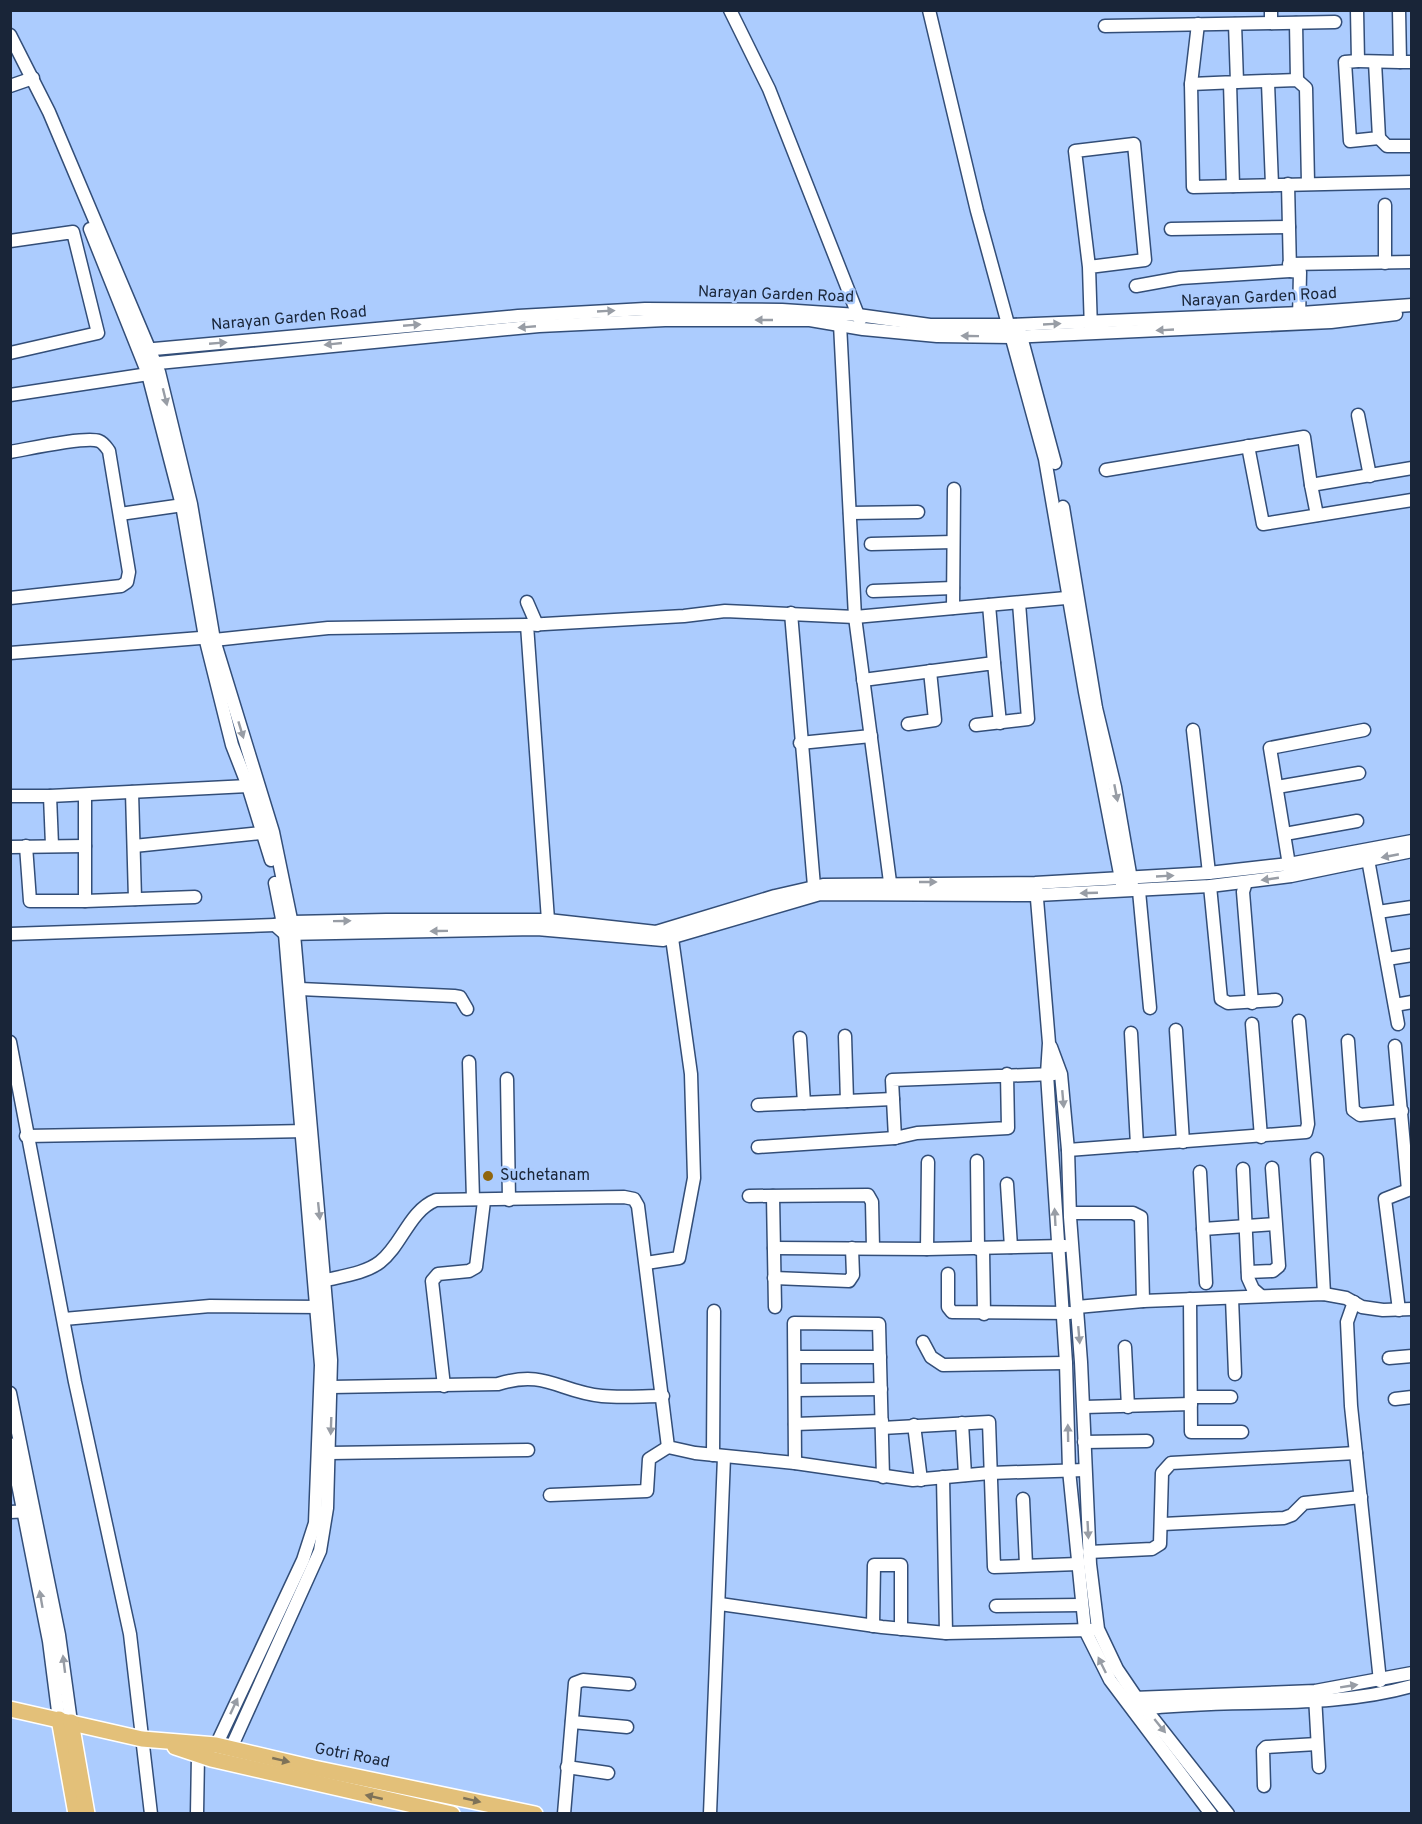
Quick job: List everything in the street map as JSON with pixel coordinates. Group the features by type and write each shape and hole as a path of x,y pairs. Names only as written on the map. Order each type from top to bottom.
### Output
{"main road":[{"name":"Gotri Road","path":"10,1709 101,1731 216,1754 535,1814"},
{"path":"65,1721 76,1814"},
{"path":"65,1721 87,1814"},
{"name":"Gotri Road","path":"216,1754 397,1808 452,1814"}],"street":[{"path":"730,10 769,89 863,329"},
{"path":"929,10 977,211 1049,437 1074,597 1088,709 1129,886 1150,1008"},
{"path":"1357,10 1358,61"},
{"path":"1378,138 1350,141 1345,62 1406,62 1399,10"},
{"path":"1105,26 1235,24 1271,17 1296,23 1335,22"},
{"path":"1296,23 1297,80 1306,88 1308,183"},
{"path":"1198,24 1191,84 1193,187 1412,182"},
{"path":"1233,186 1235,24"},
{"path":"10,35 151,368 187,505 210,638 232,745 269,832"},
{"path":"10,52 29,79 103,261 144,350"},
{"path":"1375,62 1378,138 1387,146 1412,146"},
{"path":"10,86 29,79"},
{"path":"1191,84 1268,83 1297,80"},
{"path":"1268,83 1272,185"},
{"path":"1089,267 1144,261 1134,144 1075,151 1089,267 1091,328"},
{"path":"1288,184 1289,267"},
{"path":"1385,205 1385,263"},
{"path":"1171,229 1289,227"},
{"path":"10,241 74,232 98,333 10,352"},
{"path":"82,268 103,261"},
{"path":"1136,286 1180,278 1289,267 1412,262"},
{"path":"1289,267 1300,272 1300,318"},
{"name":"Narayan Garden Road","path":"1300,318 1412,305"},
{"name":"Narayan Garden Road","path":"144,350 518,316 645,309 742,308 858,315 930,326 1015,331"},
{"name":"Narayan Garden Road","path":"10,395 151,368 539,326 665,320 810,320 863,329 937,336 1412,312"},
{"path":"840,324 855,617 890,882"},
{"path":"1358,415 1370,476"},
{"path":"1106,470 1304,437 1317,515"},
{"path":"10,452 85,441 100,441 109,451 129,572 125,584 10,598"},
{"path":"1248,446 1263,524 1412,500"},
{"path":"1311,485 1412,468"},
{"path":"953,608 954,489"},
{"path":"120,514 187,505"},
{"path":"850,513 918,512"},
{"path":"871,544 953,542"},
{"path":"873,591 953,588"},
{"path":"10,653 328,628 532,625 673,617 725,611 855,617 1074,597"},
{"path":"527,602 532,625 548,920"},
{"path":"976,725 1028,719 1019,603"},
{"path":"989,605 1000,723"},
{"path":"791,613 800,743 814,886"},
{"path":"197,1814 216,1754 312,1537 318,1490 322,1307 326,1280 306,1132 300,989 269,832 210,638"},
{"path":"863,680 994,663"},
{"path":"908,724 935,720 930,671"},
{"path":"1193,730 1210,880 1219,996 1228,1003 1276,1000"},
{"path":"1290,870 1270,748 1364,730"},
{"path":"800,743 871,736"},
{"path":"1277,788 1359,773"},
{"path":"10,796 85,795 248,786"},
{"path":"132,792 135,899"},
{"path":"85,795 86,901"},
{"path":"50,796 52,845"},
{"path":"1285,834 1357,821"},
{"path":"134,846 269,832"},
{"path":"10,934 548,920 671,934 820,894 1129,886 1210,880 1290,870 1368,855 1412,841"},
{"path":"26,846 30,901 195,897"},
{"path":"10,847 85,846"},
{"path":"1368,855 1412,852"},
{"path":"1368,855 1398,1024"},
{"path":"1210,880 1246,882 1290,870"},
{"path":"286,927 537,929 655,940 814,886 890,882 1036,889"},
{"path":"1246,882 1243,892 1252,1003"},
{"path":"1036,889 1049,1043 1047,1074 1066,1363 1069,1470 1081,1605 1092,1630 1104,1670 1130,1698 1146,1708 1228,1814"},
{"path":"1378,912 1412,907"},
{"path":"216,1754 320,1551 325,1527 332,1387 322,1307 286,927"},
{"path":"646,1263 679,1258 694,1178 691,1074 671,934"},
{"path":"1387,959 1412,955"},
{"path":"300,989 454,996 460,997 467,1009"},
{"path":"1395,1005 1412,1002"},
{"path":"1068,1150 1301,1134 1308,1129 1299,1021"},
{"path":"1252,1024 1261,1137"},
{"path":"1176,1030 1184,1142"},
{"path":"1131,1033 1137,1145"},
{"path":"845,1036 847,1101"},
{"path":"800,1038 804,1103"},
{"path":"1348,1041 1353,1110 1360,1116 1402,1111"},
{"path":"10,1042 26,1136 130,1634 151,1814"},
{"path":"1049,1043 1061,1074 1068,1150 1072,1246 1084,1407 1092,1630"},
{"path":"948,1274 949,1310 984,1314 1062,1314 1143,1301 1324,1294 1346,1298 1383,1310 1405,1309 1385,1199 1408,1190 1395,1046"},
{"path":"444,1386 432,1281 438,1274 469,1271 476,1267 478,1200 469,1062"},
{"path":"896,1138 892,1080 1007,1074 1061,1074"},
{"path":"758,1148 1008,1128 1007,1074"},
{"path":"507,1079 509,1200"},
{"path":"758,1105 893,1099"},
{"path":"26,1136 306,1132"},
{"path":"1317,1159 1324,1294"},
{"path":"977,1161 984,1314"},
{"path":"927,1249 928,1162"},
{"path":"1248,1272 1273,1271 1279,1266 1272,1168"},
{"path":"1243,1169 1249,1284 1261,1296"},
{"path":"1200,1172 1206,1283"},
{"path":"1007,1184 1011,1247"},
{"path":"749,1196 868,1195 872,1202 873,1248"},
{"path":"773,1196 775,1306"},
{"path":"326,1280 372,1268 381,1262 429,1203 442,1199 624,1197 634,1199 638,1206 669,1446"},
{"path":"1070,1213 1132,1213 1141,1217 1143,1301"},
{"path":"1203,1229 1275,1224"},
{"path":"774,1248 980,1249 1072,1246"},
{"path":"774,1278 849,1281 853,1275 852,1248"},
{"path":"1233,1298 1235,1374"},
{"path":"1190,1299 1191,1432 1242,1432"},
{"path":"1353,1302 1347,1322 1356,1453 1380,1681"},
{"path":"64,1319 210,1306 322,1307"},
{"path":"710,1814 720,1604 719,1456 714,1311"},
{"path":"795,1462 794,1323 879,1324 884,1477"},
{"path":"923,1342 931,1357 943,1365 1066,1363"},
{"path":"1125,1347 1128,1407"},
{"path":"1389,1358 1412,1356"},
{"path":"795,1357 880,1357"},
{"path":"332,1387 498,1384 520,1377 538,1379 602,1396 663,1396"},
{"path":"795,1390 881,1389"},
{"path":"10,1393 31,1511 49,1641 65,1721"},
{"path":"1084,1407 1128,1407 1231,1397"},
{"path":"1395,1399 1412,1397"},
{"path":"795,1424 914,1425 989,1422 994,1568 1077,1564"},
{"path":"962,1423 965,1475"},
{"path":"914,1425 921,1480"},
{"path":"1084,1442 1147,1441"},
{"path":"10,1444 31,1511"},
{"path":"550,1495 647,1491 649,1459 669,1446 719,1456 795,1462 884,1477 921,1480 990,1473 1085,1470"},
{"path":"330,1453 528,1450"},
{"path":"1089,1552 1158,1548 1162,1539 1163,1524 1162,1473 1171,1463 1356,1453"},
{"path":"943,1477 946,1633"},
{"path":"1163,1524 1284,1518 1292,1515 1304,1503 1361,1497"},
{"path":"1023,1499 1026,1565"},
{"path":"10,1512 31,1511"},
{"path":"873,1626 874,1565 902,1565 901,1629"},
{"path":"720,1604 873,1626 946,1633 1092,1630"},
{"path":"996,1606 1081,1605"},
{"path":"1130,1698 1315,1696 1412,1673"},
{"path":"564,1814 575,1683 578,1680 628,1684"},
{"path":"1131,1710 1177,1704 1315,1696 1412,1686"},
{"path":"1315,1696 1319,1767"},
{"path":"1130,1698 1131,1710 1211,1814"},
{"path":"572,1722 627,1727"},
{"path":"1264,1786 1263,1750 1266,1747 1317,1744"},
{"path":"567,1767 608,1773"}],"place":[{"name":"Suchetanam","path":"488,1176"}]}
